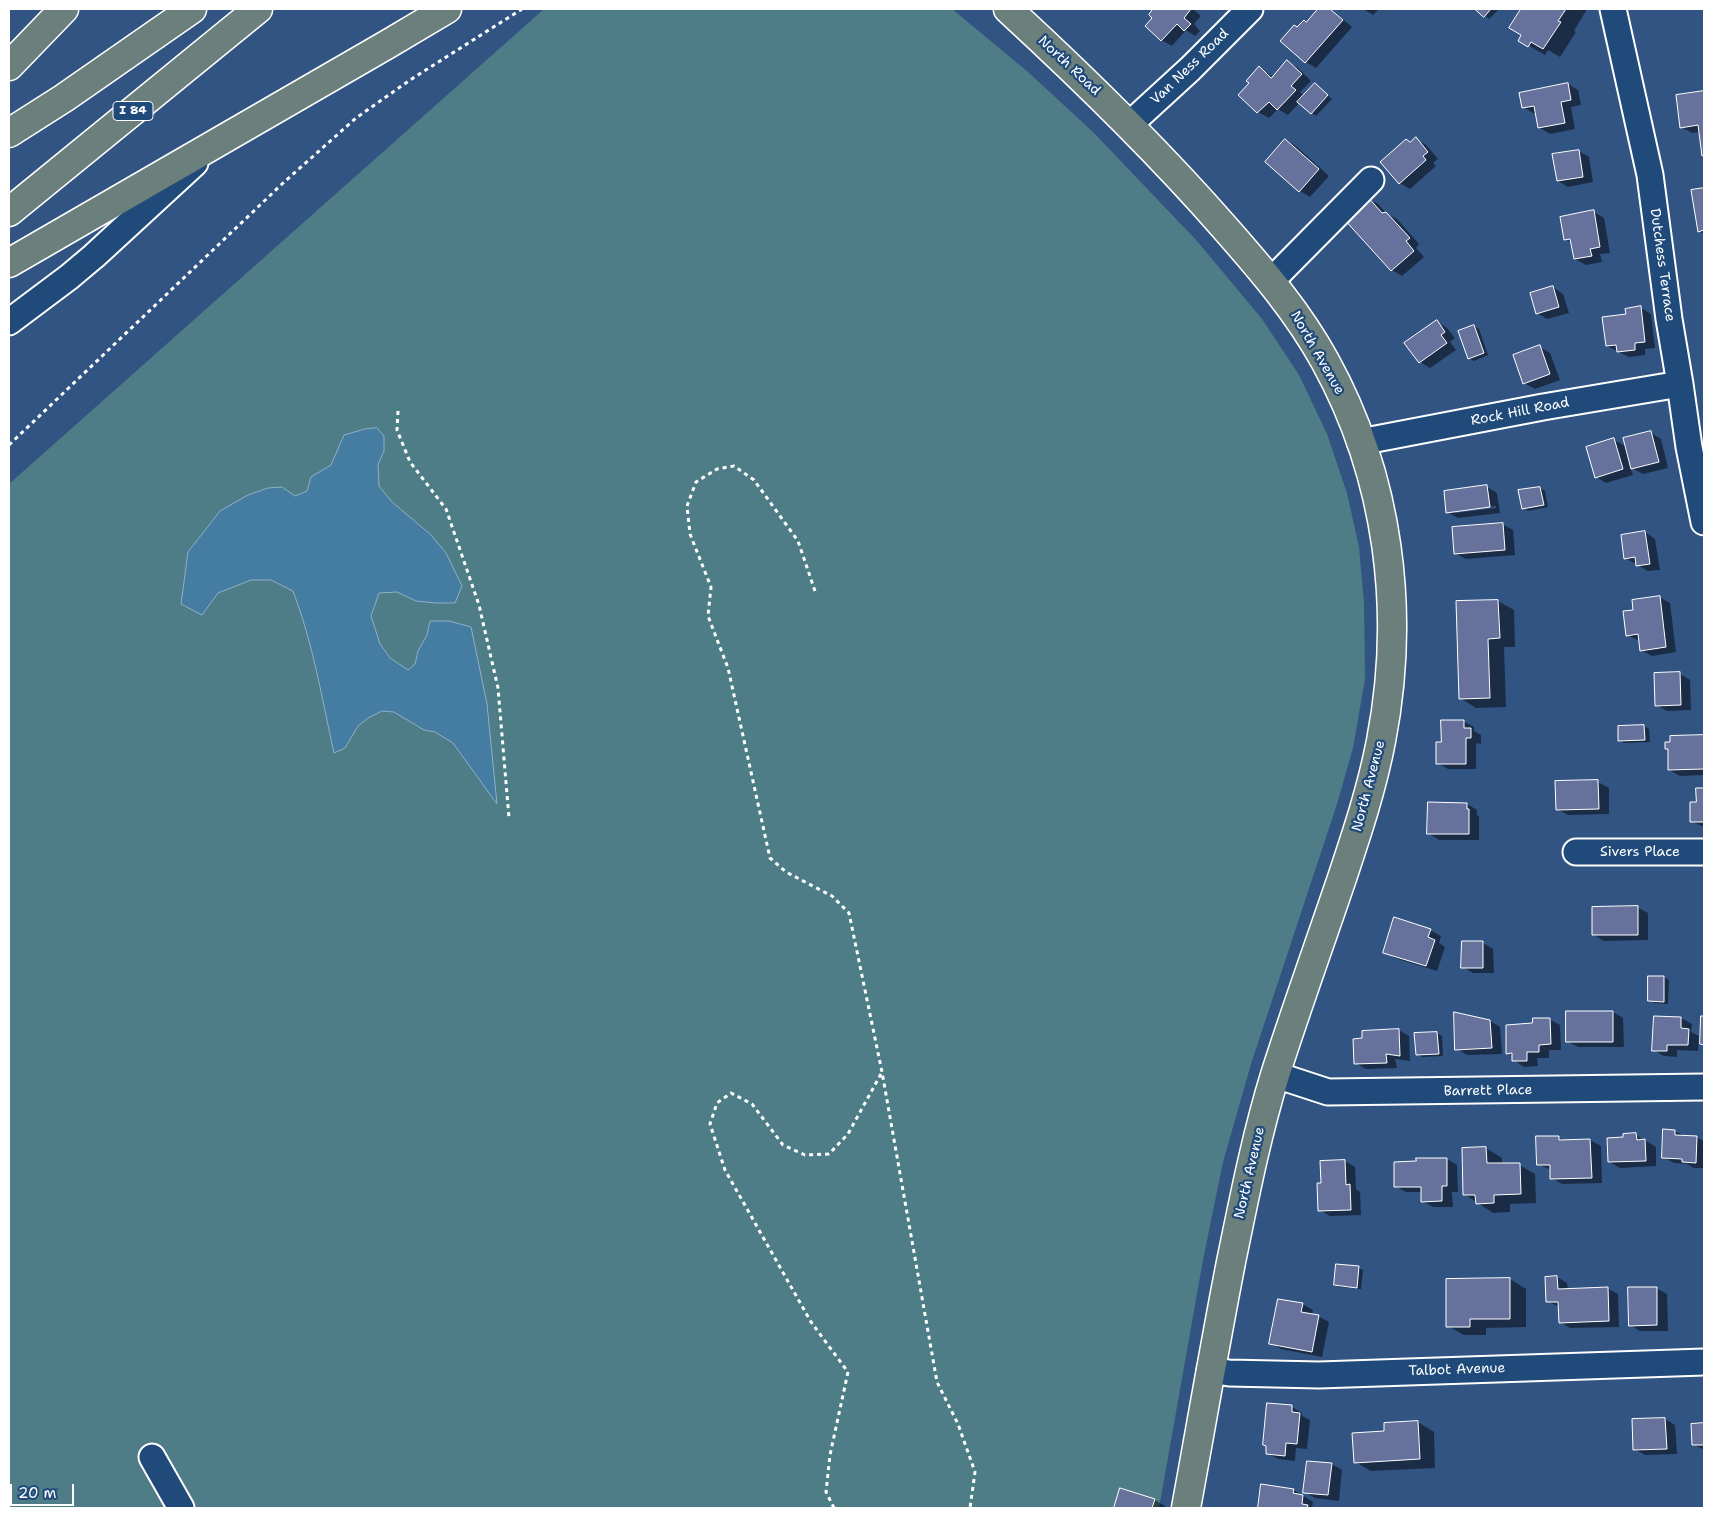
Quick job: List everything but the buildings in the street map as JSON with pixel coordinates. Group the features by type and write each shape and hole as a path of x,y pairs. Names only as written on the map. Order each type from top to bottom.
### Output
{"main road":[{"path":"9,66 64,9"},
{"path":"9,133 64,98 192,9"},
{"name":"I 84","path":"9,212 258,9"},
{"path":"9,263 447,9"},
{"name":"North Road","path":"1008,9 1130,124"},
{"name":"North Avenue","path":"1130,124 1184,181 1271,281 1308,332 1340,389 1360,442 1376,494 1389,560 1393,637 1388,703 1375,772 1361,820 1276,1075 1242,1202 1186,1508"}],"street":[{"name":"Van Ness Road","path":"1130,124 1190,69 1250,9"},
{"name":"Dutchess Terrace","path":"1613,9 1650,175 1669,319 1689,447 1704,522"},
{"path":"9,322 94,256 216,143"},
{"path":"1271,281 1371,180"},
{"name":"Rock Hill Road","path":"1360,442 1543,406 1680,384"},
{"name":"Sivers Place","path":"1576,852 1704,852"},
{"name":"Barrett Place","path":"1276,1075 1328,1092 1704,1087"},
{"name":"Talbot Avenue","path":"1210,1370 1229,1373 1319,1375 1704,1362"},
{"path":"152,1458 181,1508"}],"path":[{"path":"9,445 282,184 356,118 410,80 522,9"},
{"path":"398,411 397,430 410,462 446,509 479,605 498,688 509,818"},
{"path":"815,591 798,541 754,480 734,466 716,470 696,482 687,506 690,534 711,587 708,616 728,668 770,858 786,872 832,896 849,913 882,1072 937,1382 958,1424 975,1472 970,1508"},
{"path":"834,1508 826,1492 830,1455 848,1372 811,1322 754,1224 725,1170 710,1124 717,1102 731,1093 752,1104 783,1145 805,1155 828,1154 848,1134 882,1072"}],"green space":[{"path":"544,9 952,9 1028,72 1093,132 1197,241 1262,319 1299,375 1327,434 1347,493 1359,547 1364,603 1365,679 1353,748 1337,804 1251,1064 1223,1162 1203,1260 1159,1508 9,1508 9,484"}],"water":[{"path":"377,428 384,436 384,451 378,464 379,486 392,502 430,534 446,553 462,586 455,603 416,601 397,592 379,593 371,616 380,644 390,658 408,670 415,664 418,651 427,635 430,621 449,621 471,627 487,704 497,804 453,743 435,732 424,730 394,712 382,711 368,718 358,726 345,748 334,753 312,651 293,591 271,580 251,580 218,593 202,615 181,604 188,552 220,511 248,495 268,488 282,487 295,496 307,491 311,477 331,465 344,435 365,429"}]}
